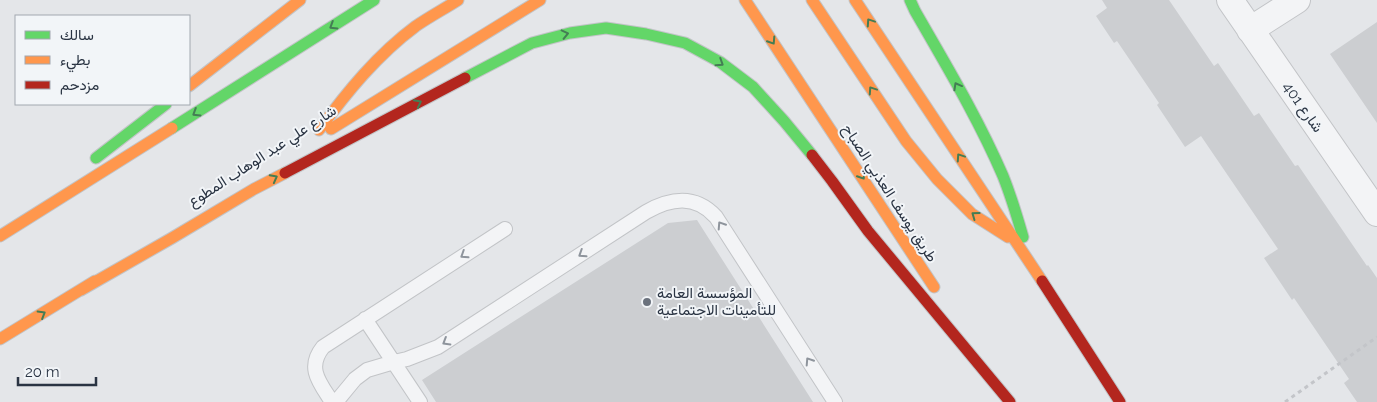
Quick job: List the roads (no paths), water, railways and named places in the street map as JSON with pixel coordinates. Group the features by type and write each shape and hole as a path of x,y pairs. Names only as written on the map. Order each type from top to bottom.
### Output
{"street":[{"path":"190,85 300,0"},
{"path":"0,236 374,0"},
{"name":"شارع علي عبد الوهاب المطوع","path":"458,0 416,26 385,52 332,111 316,137 540,0"},
{"name":"طريق يوسف العذبي الصباح","path":"745,0 940,295"},
{"path":"812,0 906,141 937,179 972,214 1016,242"},
{"path":"855,0 1120,402"},
{"path":"910,0 986,137 1000,167 1016,213 1028,260"},
{"name":"شارع 401","path":"1230,0 1377,213"},
{"path":"1250,30 1297,0"},
{"path":"81,290 254,189 532,43 570,33 606,28 646,34 685,43 720,62 753,87 784,121 832,180 868,231 1010,402"},
{"path":"88,165 165,105"},
{"name":"شارع علي عبد الوهاب المطوع","path":"0,339 81,290 268,169"},
{"path":"14,228 64,183"},
{"path":"956,320 1010,402"}],"lane":[{"path":"505,229 323,347 317,354 315,370 319,382 334,402 355,378 367,370 407,359 438,347 656,206 685,201 697,202 708,208 716,217 835,402"},
{"path":"365,319 420,402"}],"place":[{"name":"المؤسسة العامة للتأمينات الاجتماعية","path":"647,302"}]}
